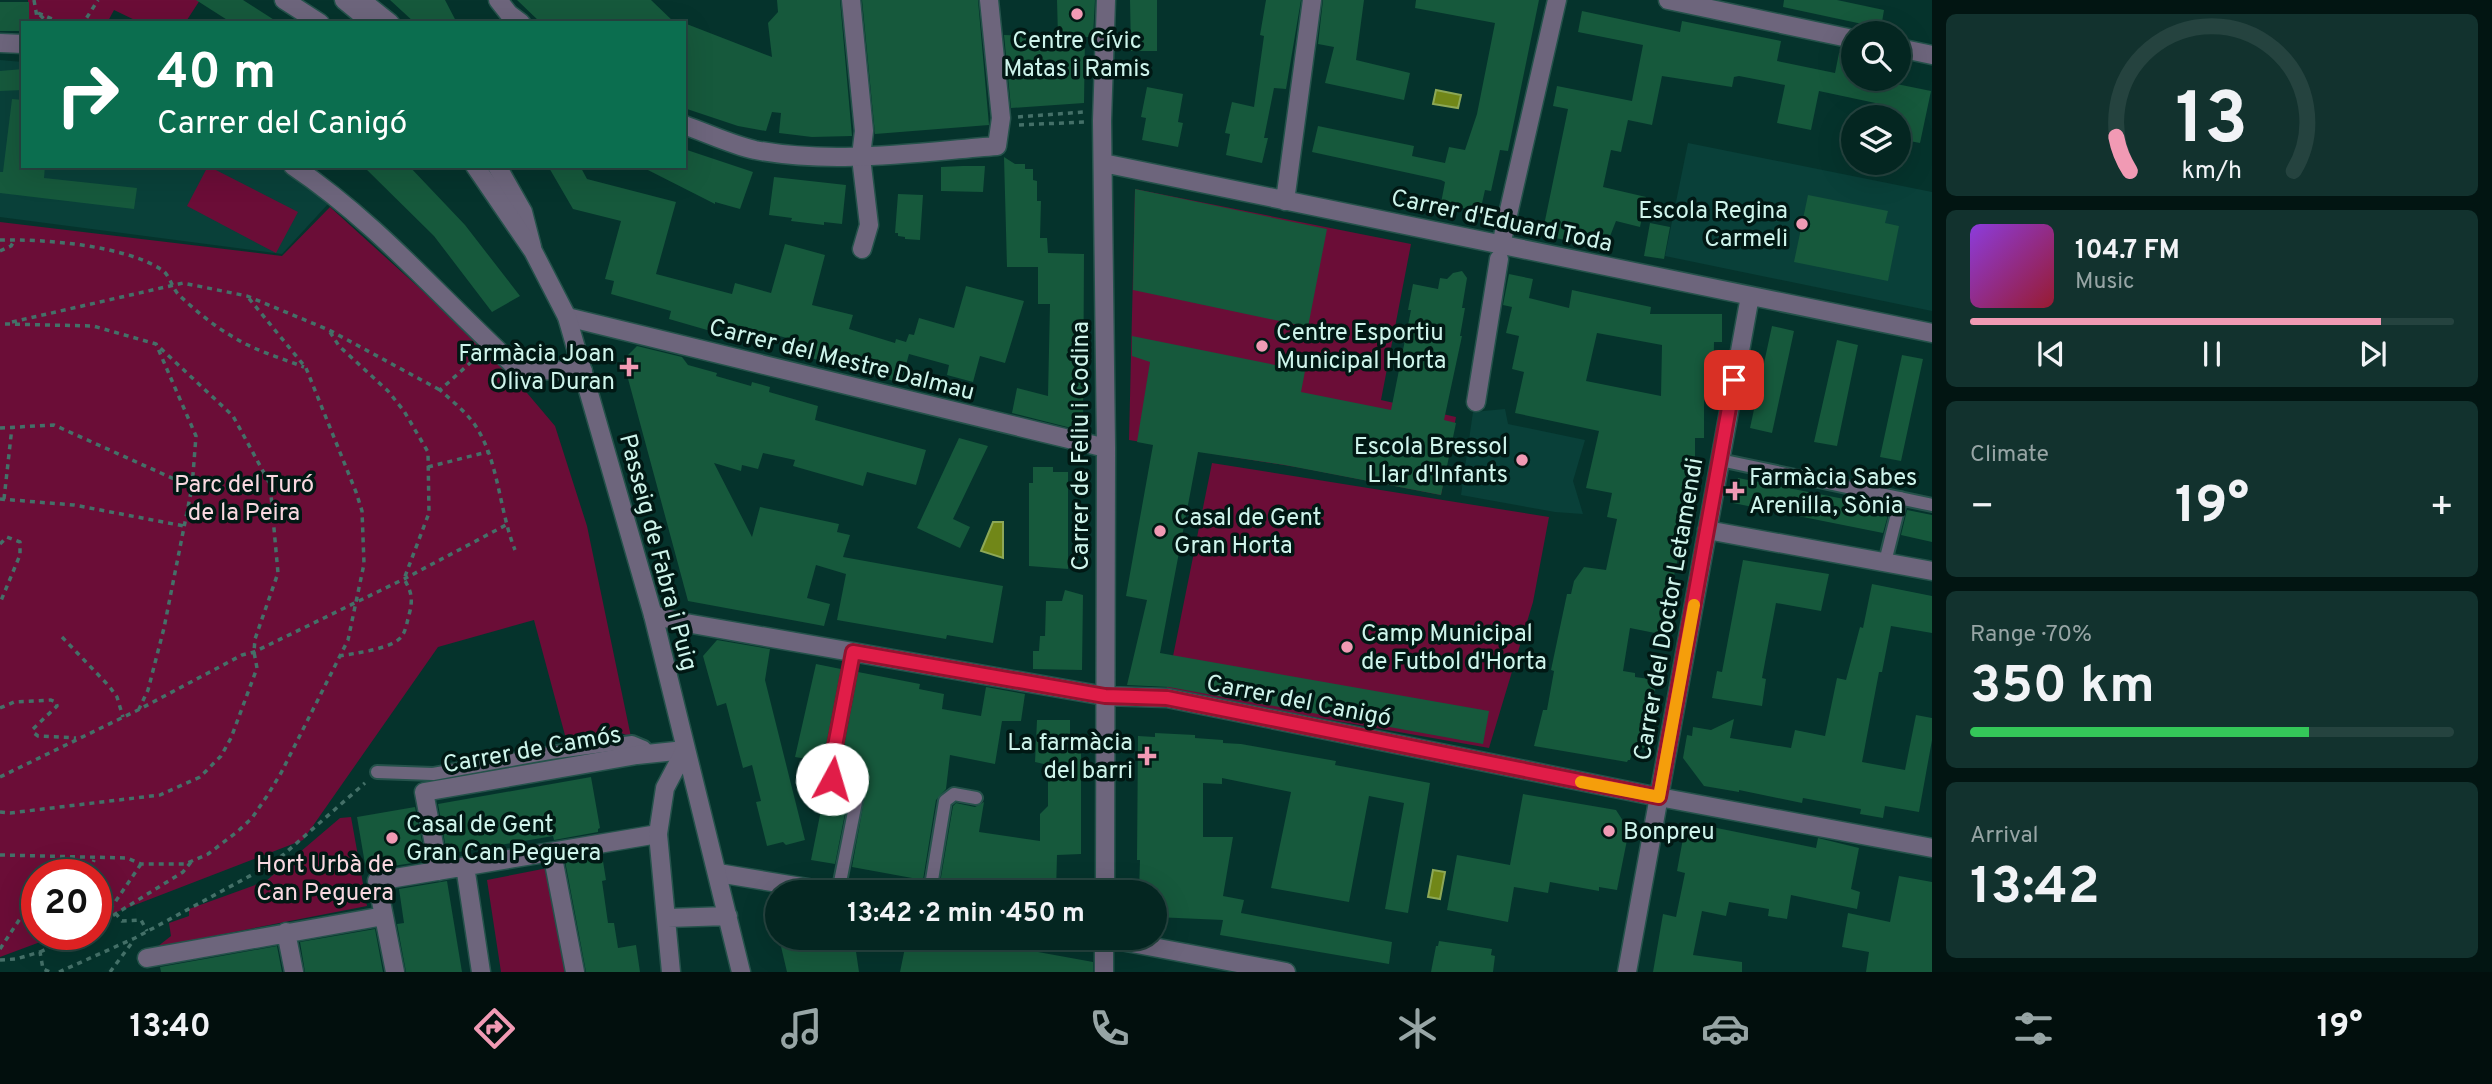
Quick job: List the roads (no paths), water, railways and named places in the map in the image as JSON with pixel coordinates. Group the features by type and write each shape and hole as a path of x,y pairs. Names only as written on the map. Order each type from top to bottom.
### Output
{"street":[{"path":"284,0 317,21"},
{"path":"344,0 370,21"},
{"path":"361,0 387,21"},
{"path":"498,0 509,14 519,21"},
{"path":"850,0 864,131 862,161 869,225 862,248"},
{"path":"686,126 753,149 862,161 997,146 1001,118 989,0"},
{"name":"Carrer de Feliu i Codina","path":"1105,880 1103,163 1096,116 1106,0"},
{"path":"1284,201 1312,0"},
{"path":"1475,402 1500,252 1557,0"},
{"path":"1668,0 1841,36"},
{"path":"0,43 21,44"},
{"path":"1911,51 1932,55"},
{"name":"Carrer d'Eduard Toda","path":"1103,163 1284,201 1500,252 1750,296 1932,333"},
{"path":"296,168 325,188 417,269 519,370 583,371"},
{"name":"Passeig de Fabra i Puig","path":"476,168 533,251 567,317 653,615 741,972"},
{"path":"498,168 523,212 533,251"},
{"name":"Carrer del Doctor Letamendi","path":"1627,972 1750,296"},
{"name":"Carrer del Mestre Dalmau","path":"567,317 1105,448"},
{"path":"1707,530 1932,571"},
{"name":"Carrer del Canigó","path":"653,615 1105,696 1167,698 1659,797 1932,848"},
{"path":"671,972 658,834 665,789 685,750"},
{"name":"Carrer de Camós","path":"439,871 424,793 685,750"},
{"path":"394,972 377,881 658,834"},
{"path":"554,863 575,972"},
{"path":"465,866 481,972"},
{"path":"718,873 765,881"},
{"path":"148,965 286,932 384,916"},
{"path":"667,918 728,916"},
{"path":"286,932 294,972"},
{"path":"1104,972 1105,950"},
{"path":"1167,950 1286,972"}],"lane":[{"path":"1720,460 1932,505"},
{"path":"1885,562 1901,498"},
{"path":"840,880 858,792 855,785 832,779 830,772 853,652"},
{"path":"377,772 432,774 632,741 651,754"},
{"path":"932,880 945,801 954,794 975,798"}],"place":[{"name":"Centre Cívic Matas i Ramis","path":"1077,14"},
{"name":"Escola Regina Carmeli","path":"1802,224"},
{"name":"Centre Esportiu Municipal Horta","path":"1262,346"},
{"name":"Farmàcia Joan Oliva Duran","path":"629,367"},
{"name":"Escola Bressol Llar d'Infants","path":"1522,460"},
{"name":"Farmàcia Sabes Arenilla, Sònia","path":"1735,491"},
{"name":"Casal de Gent Gran Horta","path":"1160,531"},
{"name":"Camp Municipal de Futbol d'Horta","path":"1347,647"},
{"name":"La farmàcia del barri","path":"1147,756"},
{"name":"Bonpreu","path":"1609,831"},
{"name":"Casal de Gent Gran Can Peguera","path":"392,838"}],"park label":[{"name":"Parc del Turó de la Peira","path":"244,498"},
{"name":"Hort Urbà de Can Peguera","path":"325,878"}]}
